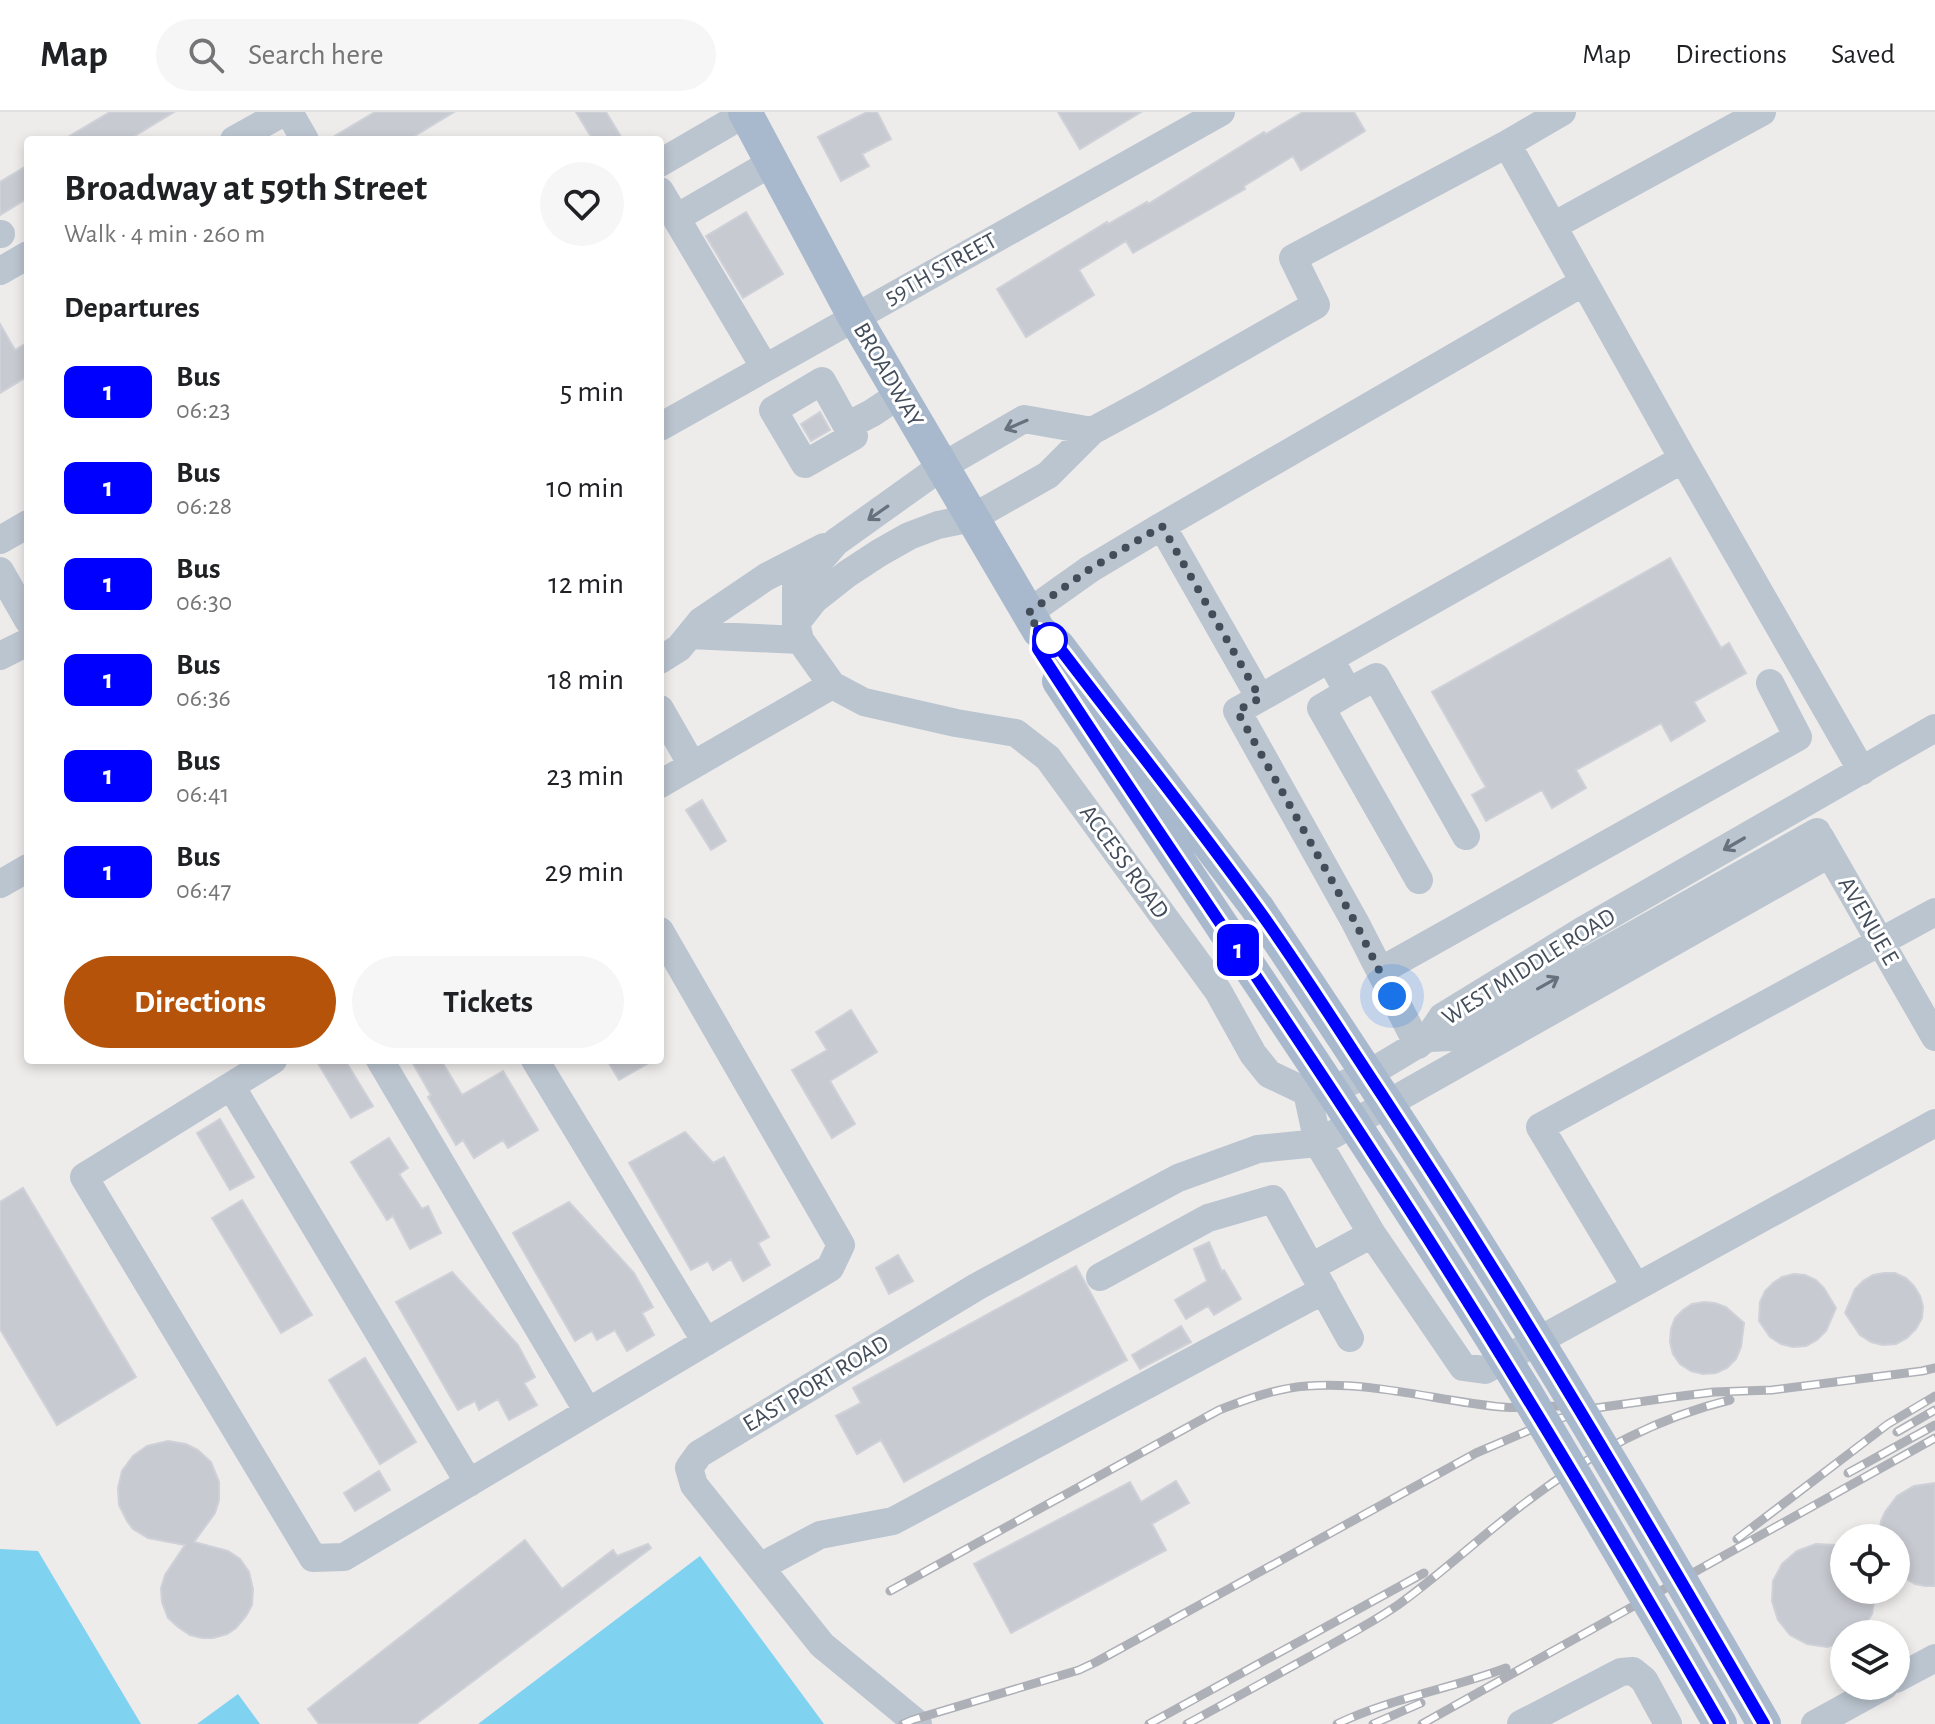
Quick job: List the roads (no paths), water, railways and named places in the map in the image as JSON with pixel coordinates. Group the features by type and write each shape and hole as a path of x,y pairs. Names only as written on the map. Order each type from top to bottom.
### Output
{"main road":[{"name":"BROADWAY","path":"745,112 855,318 1034,622 1058,646 1258,909 1393,1112 1484,1254 1684,1585 1764,1724"},
{"name":"BROADWAY","path":"1034,622 1038,649 1361,1134 1474,1311 1720,1724"}],"street":[{"path":"241,136 286,112 302,136"},
{"path":"664,161 745,112"},
{"name":"59TH STREET","path":"664,425 1221,112"},
{"path":"798,632 814,600 879,553 931,527 972,518 1048,475 1092,431 1316,305 1293,258 1562,112"},
{"path":"1553,226 1762,112"},
{"path":"1507,144 1862,771"},
{"path":"676,218 771,163"},
{"path":"664,198 789,401"},
{"path":"1,268 24,257"},
{"path":"1034,622 1090,569 1584,282"},
{"path":"822,381 847,426 854,436 805,464 773,410 822,381"},
{"path":"847,426 899,395"},
{"path":"798,632 796,588 836,542 941,467 1024,419 1092,431"},
{"path":"1683,459 1237,711 1380,971 1423,1042 1341,1086 1307,1092 1318,1143 1372,1234 1463,1367 1485,1370 1935,1123"},
{"path":"0,540 24,526"},
{"path":"1162,526 1260,698"},
{"path":"664,657 679,648 701,621 766,577 816,549 836,542"},
{"path":"13,580 24,609"},
{"path":"690,635 798,632"},
{"name":"ACCESS ROAD","path":"798,632 832,685 864,702 1016,733 1048,758 1218,991 1253,1054 1269,1074 1307,1092"},
{"path":"0,656 24,644"},
{"path":"1330,659 1348,692"},
{"path":"1419,880 1321,708 1376,677 1466,836"},
{"path":"1380,971 1798,737 1770,683"},
{"path":"664,782 832,685"},
{"path":"664,716 692,765"},
{"name":"WEST MIDDLE ROAD","path":"1423,1042 1442,1017 1582,931 1935,728"},
{"name":"AVENUE E","path":"1801,806 1935,1037"},
{"path":"1318,1143 1823,843"},
{"name":"WEST MIDDLE ROAD","path":"1423,1042 1452,1037 1823,843"},
{"path":"0,884 24,870"},
{"path":"1636,1287 1540,1127 1935,912"},
{"path":"267,1064 84,1177 313,1558 344,1557 830,1268 841,1245 664,938"},
{"path":"382,1064 588,1412"},
{"path":"537,1064 706,1342"},
{"path":"231,1086 469,1483"},
{"name":"EAST PORT ROAD","path":"918,1724 822,1645 694,1485 689,1468 699,1454 978,1286 1178,1178 1258,1149 1318,1143"},
{"path":"1100,1277 1208,1218 1273,1199 1350,1338"},
{"path":"760,1567 820,1535 893,1521 1317,1278 1372,1234"},
{"path":"1910,1671 1935,1658"},
{"path":"1521,1724 1621,1672 1633,1671 1644,1680 1668,1724"},
{"path":"1815,1724 1859,1700"}],"water":[{"path":"0,1549 38,1551 141,1724 0,1724"},
{"path":"700,1556 824,1724 478,1724"},
{"path":"238,1694 260,1724 197,1724"}],"railway":[{"path":"903,1724 1079,1670 1476,1453 1551,1421 1596,1408 1674,1397 1772,1390 1935,1368"},
{"path":"890,1591 1219,1410 1273,1392 1332,1385 1502,1407 1582,1404"},
{"path":"1737,1539 1888,1424 1935,1396"},
{"path":"1187,1724 1398,1605 1527,1501 1581,1464 1668,1420 1730,1400"},
{"path":"1897,1432 1935,1410"},
{"path":"1848,1473 1935,1425"},
{"path":"1422,1724 1935,1438"},
{"path":"1149,1724 1424,1573"},
{"path":"1337,1724 1378,1707 1506,1668"},
{"path":"1373,1724 1421,1703"}]}
